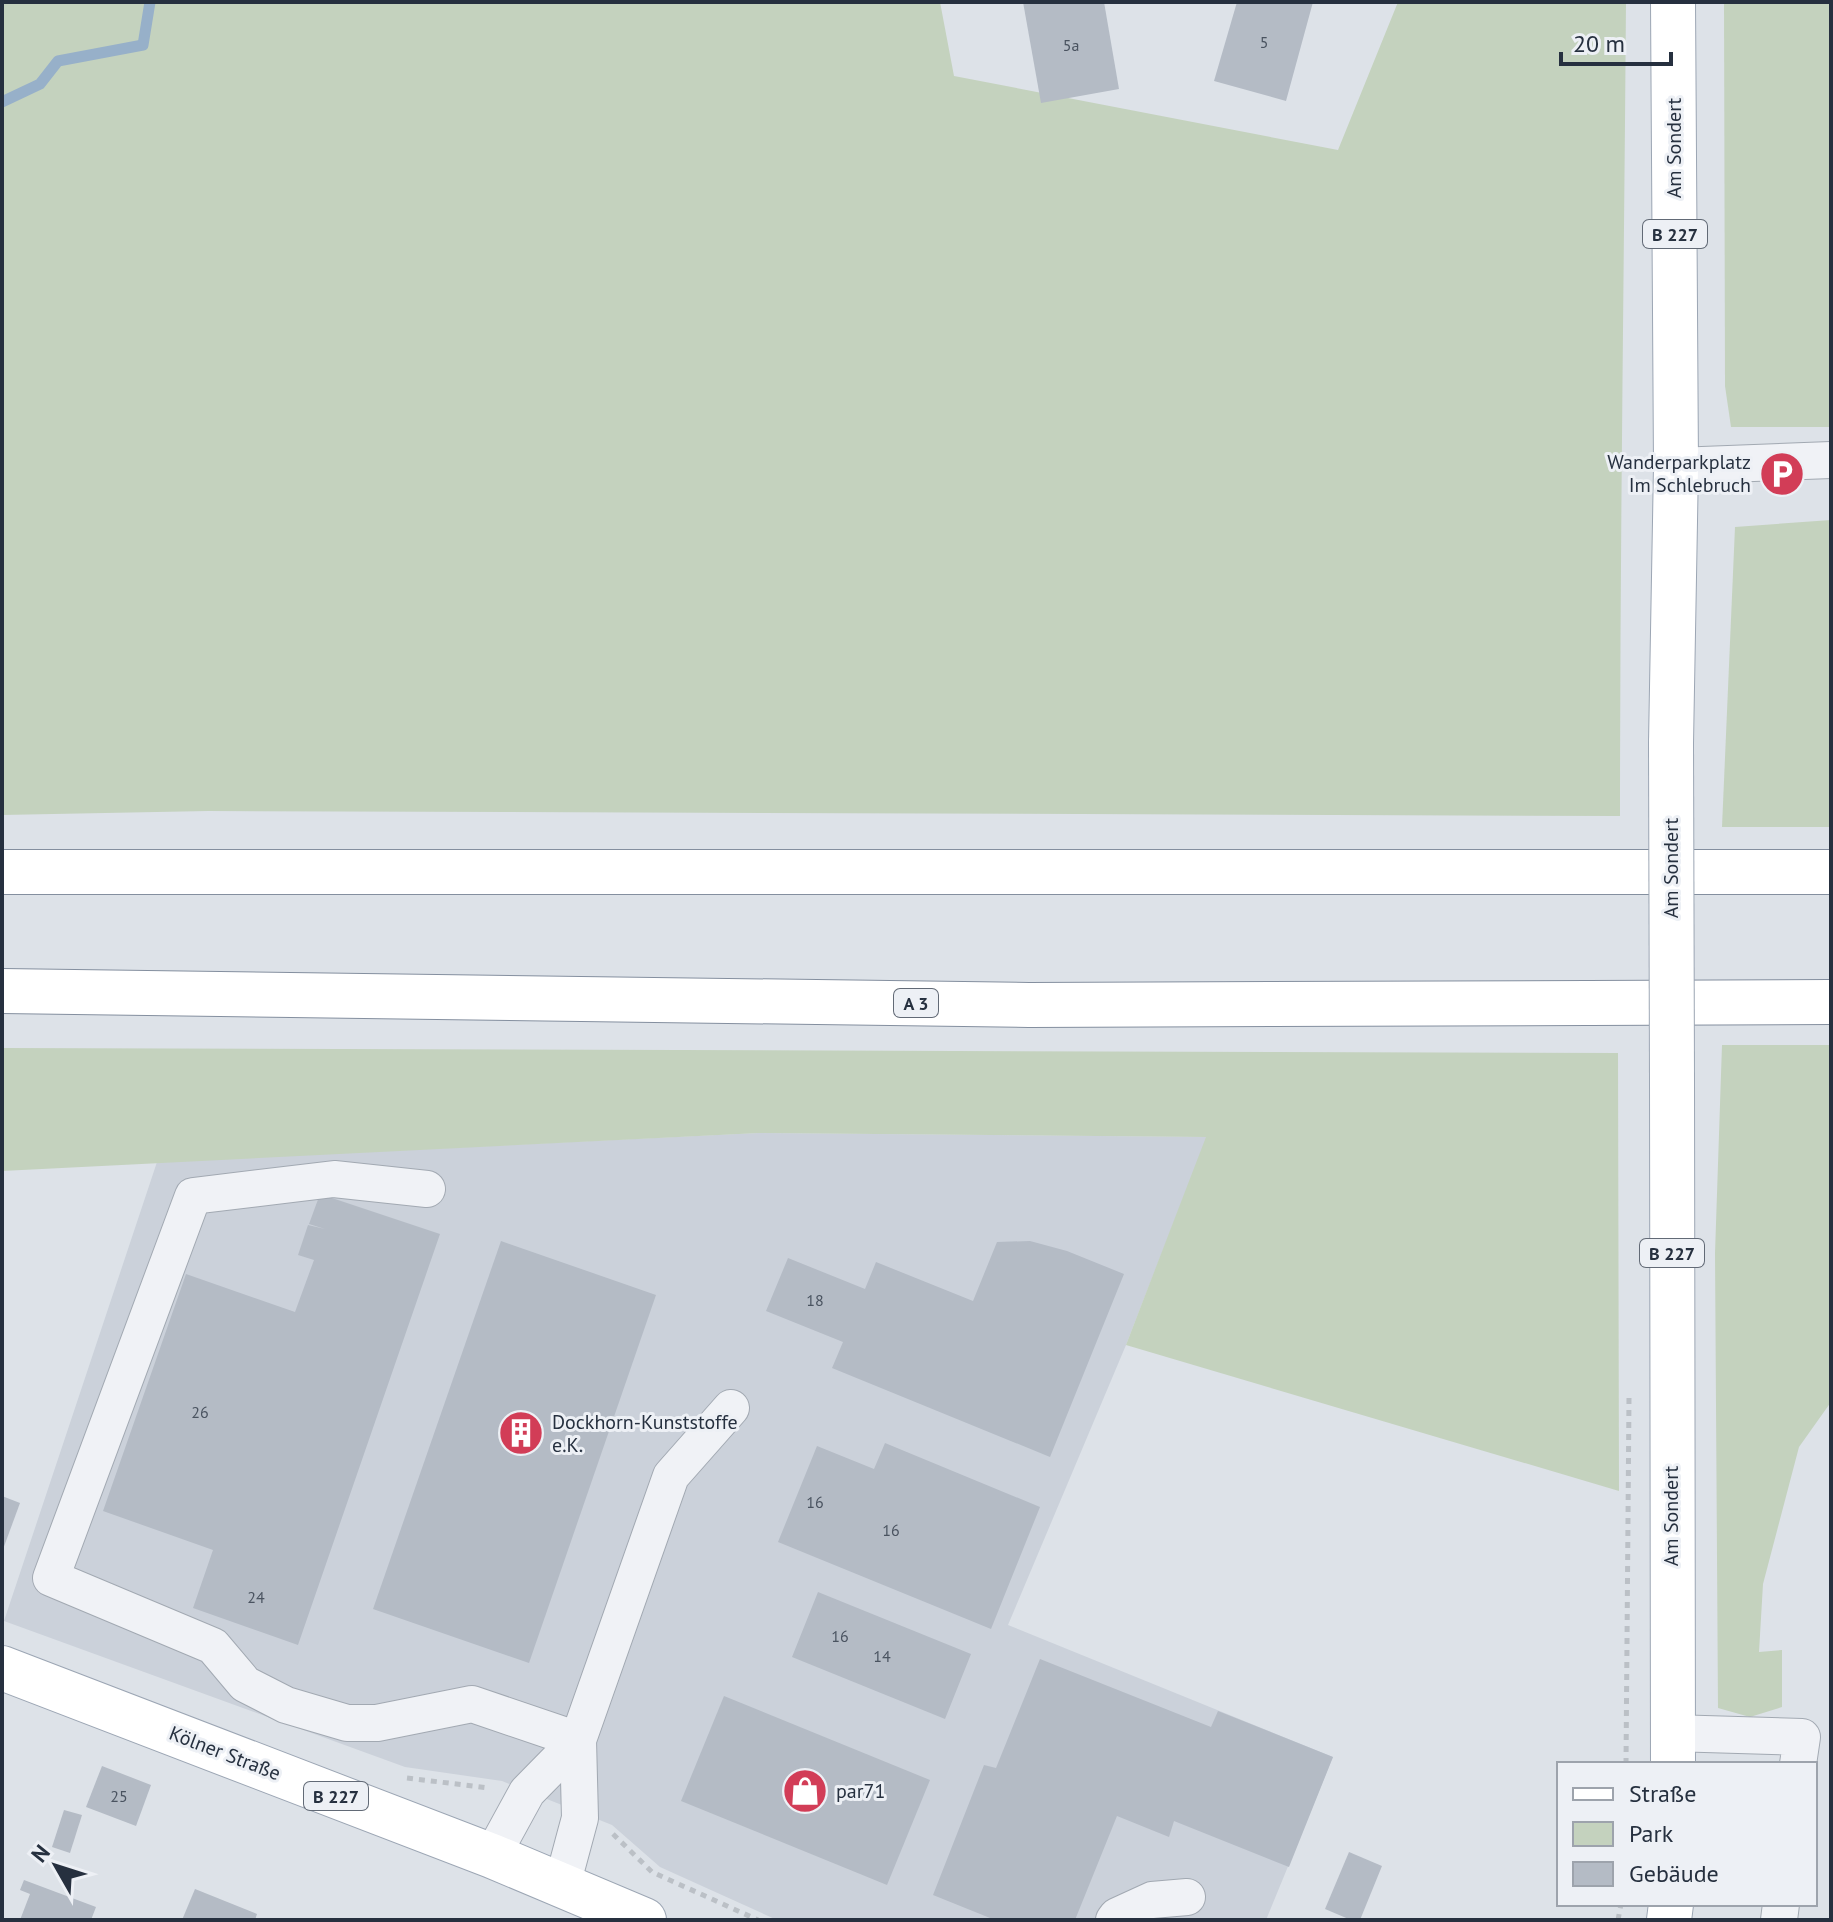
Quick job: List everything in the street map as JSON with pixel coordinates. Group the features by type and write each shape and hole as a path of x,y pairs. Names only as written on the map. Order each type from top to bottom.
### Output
{"main road":[{"name":"Am Sondert","path":"1670,1754 1671,743 1676,466 1673,2"},
{"path":"2,872 1831,872"},
{"name":"A 3","path":"2,991 1029,1005 1831,1002"},
{"name":"Kölner Straße","path":"2,1668 492,1856 644,1920"}],"street":[{"path":"1676,466 1831,460"},
{"path":"427,1189 334,1179 193,1196 51,1578 213,1646 245,1684 286,1705 347,1723 377,1723 472,1704 578,1740"},
{"path":"562,1885 580,1818 578,1740 671,1476 731,1408"},
{"path":"1670,1754 1802,1737 1798,1762"},
{"path":"492,1856 527,1792 578,1740"},
{"path":"1114,1920 1152,1900 1187,1897"}],"path":[{"path":"1626,1762 1629,1386"},
{"path":"394,1773 409,1778 527,1792"},
{"path":"580,1818 614,1834 652,1872 758,1920"}],"shaded area":[{"path":"759,1133 1207,1137 1126,1345 1008,1625 1333,1757 1266,1920 777,1920 660,1867 612,1825 502,1781 405,1767 4,1621 157,1162"}],"green space":[{"path":"2,2 940,2 954,76 1338,150 1398,2 1626,2 1620,816 208,811 2,815"},
{"path":"1724,2 1831,2 1831,427 1731,427 1725,386"},
{"path":"1831,520 1831,827 1722,827 1735,527"},
{"path":"1722,1045 1831,1045 1831,1402 1799,1447 1763,1584 1759,1652 1782,1650 1782,1707 1750,1717 1718,1708 1715,1253"},
{"path":"2,1048 1618,1053 1619,1491 1126,1345 1206,1137 759,1133 2,1171"}],"building":[{"path":"1023,2 1104,2 1119,89 1041,103"},
{"path":"1237,2 1313,2 1286,101 1214,81"},
{"path":"320,1194 440,1234 298,1645 193,1608 213,1550 103,1511 186,1274 295,1312 314,1260 298,1255 308,1225 325,1229 309,1224"},
{"name":"Dockhorn-Kunststoffe e.K.","path":"501,1241 656,1295 529,1663 373,1609"},
{"path":"1030,1241 1067,1251 1124,1274 1050,1457 832,1368 843,1342 766,1311 788,1258 865,1289 876,1262 973,1301 997,1242"},
{"path":"885,1443 1040,1507 991,1629 778,1542 817,1446 874,1469"},
{"path":"2,1496 20,1503 2,1552"},
{"path":"818,1592 971,1654 945,1719 792,1657"},
{"path":"1040,1659 1211,1727 1218,1711 1333,1757 1289,1867 1174,1821 1169,1837 1117,1816 1075,1920 995,1920 933,1895 984,1765 996,1768"},
{"name":"par71","path":"724,1696 930,1780 887,1885 681,1801"},
{"path":"102,1766 151,1785 136,1826 86,1807"},
{"path":"64,1810 82,1815 70,1853 52,1847"},
{"path":"1349,1852 1382,1866 1360,1920 1351,1920 1325,1909"},
{"path":"24,1880 96,1907 91,1920 20,1920 30,1894 20,1890"},
{"path":"195,1889 257,1914 255,1920 182,1920"}],"waterway":[{"path":"2,102 40,84 58,61 143,45 150,2"}],"place":[{"name":"Wanderparkplatz Im Schlebruch","path":"1782,474"},
{"name":"Dockhorn-Kunststoffe e.K.","path":"521,1433"},
{"name":"par71","path":"805,1791"}]}
